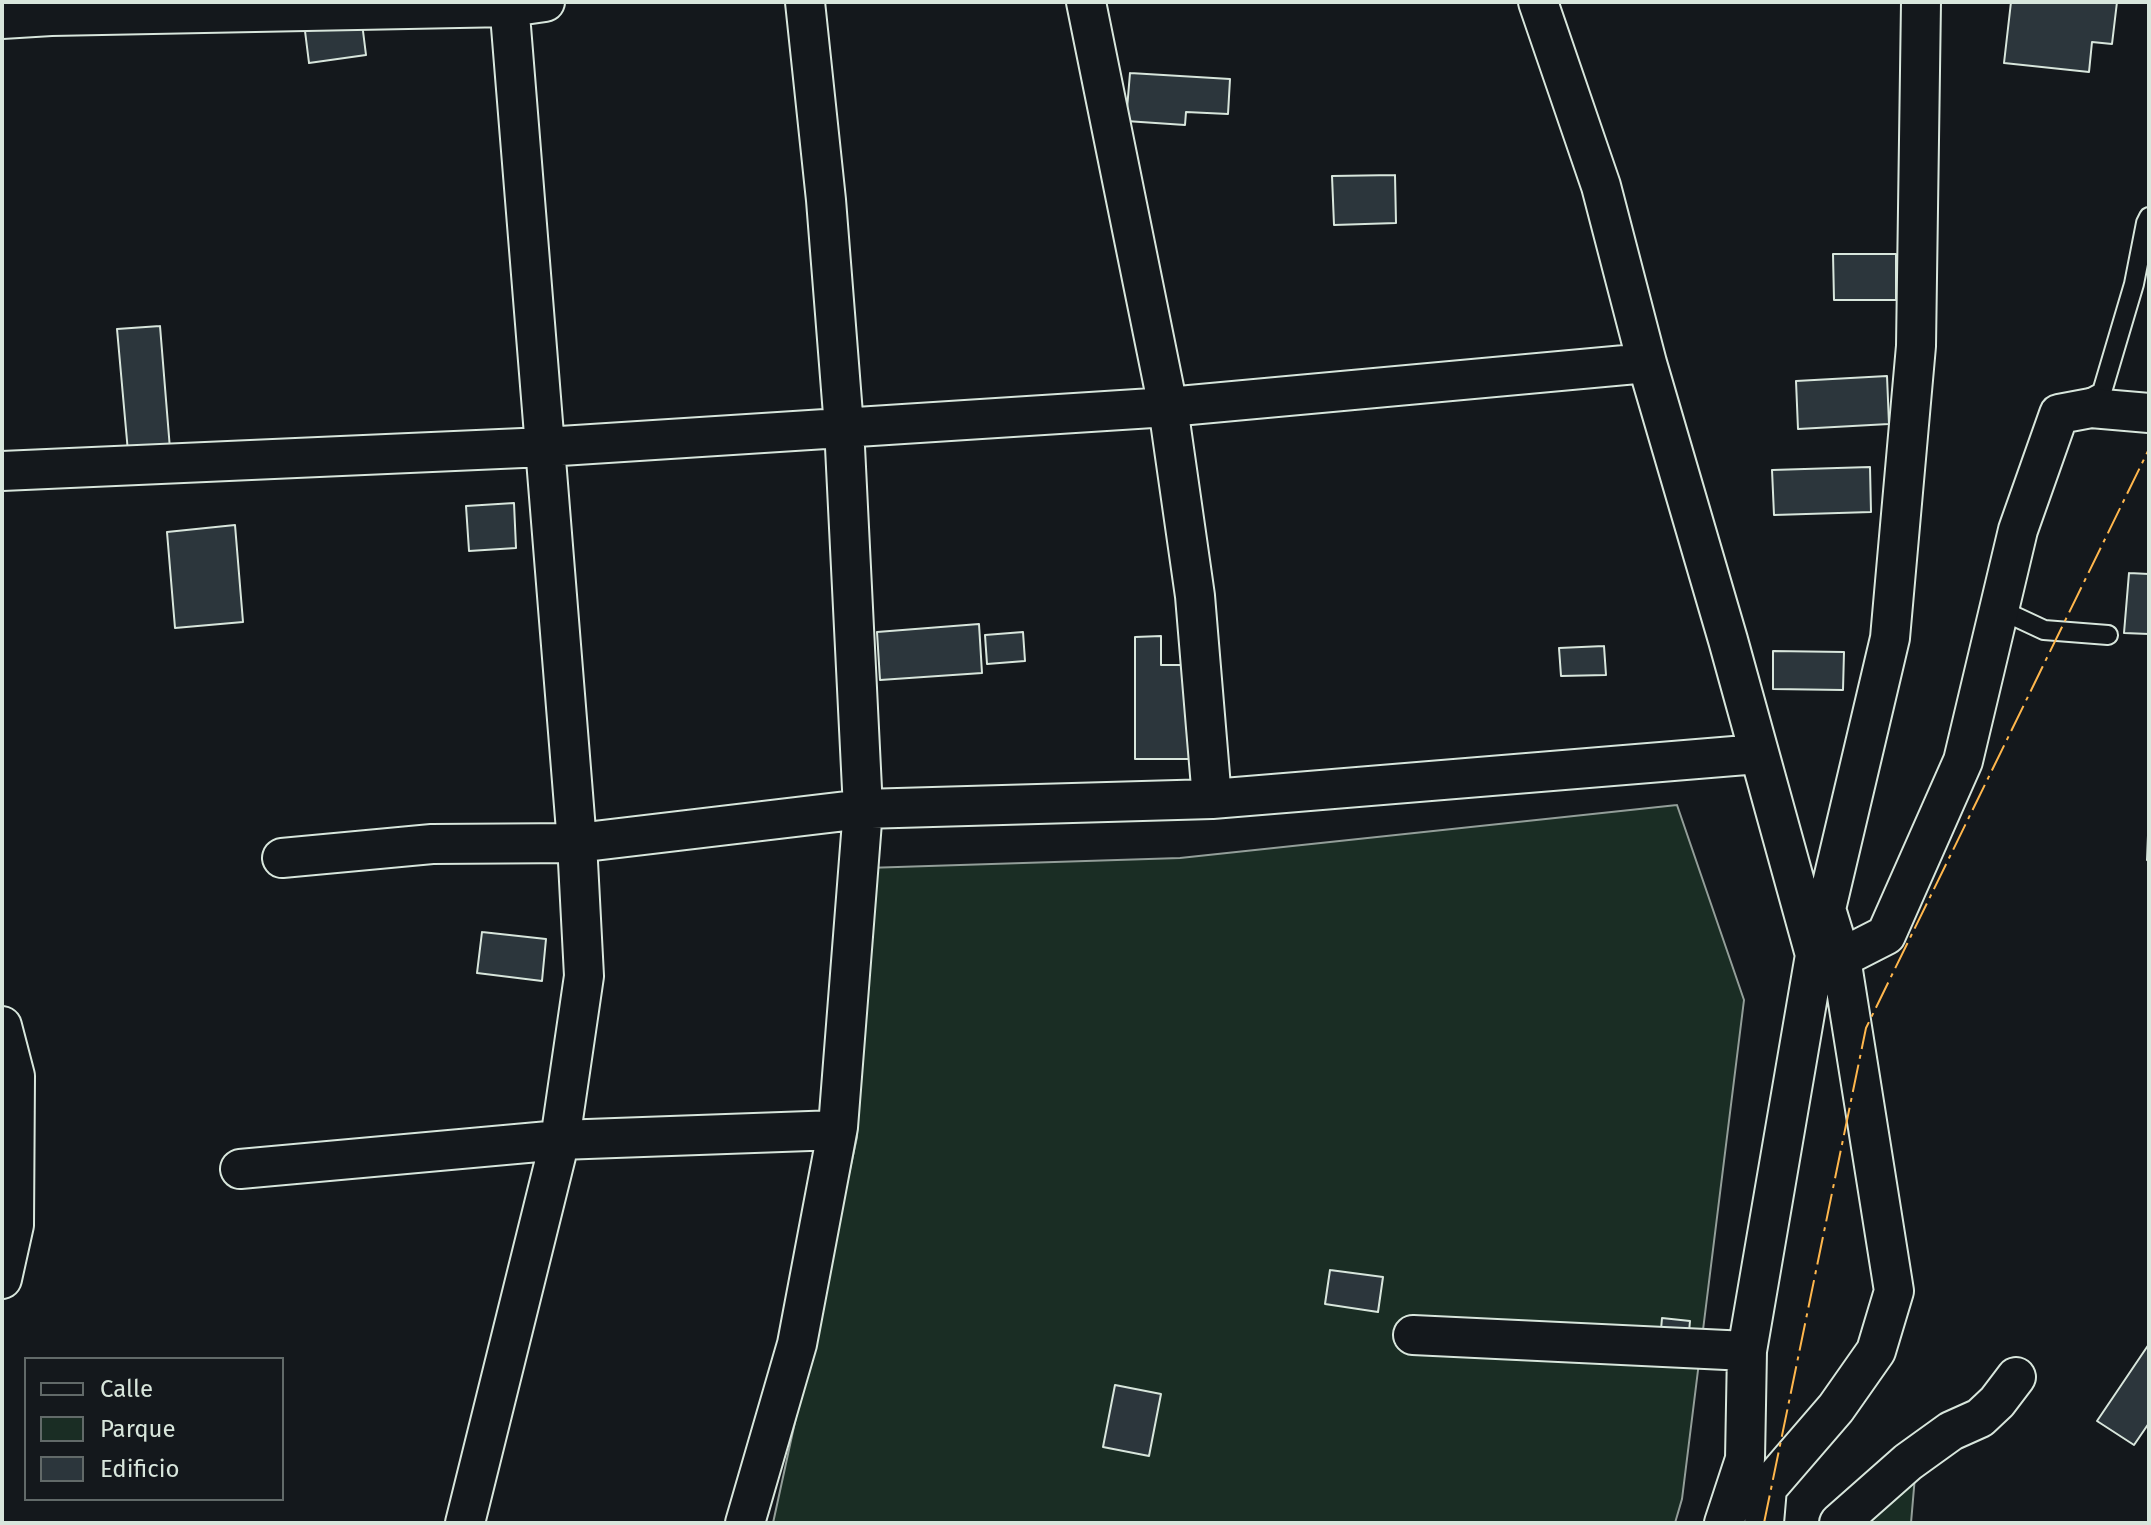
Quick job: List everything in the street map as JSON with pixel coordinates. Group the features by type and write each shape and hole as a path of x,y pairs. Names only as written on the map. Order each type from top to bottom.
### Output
{"street":[{"path":"745,1523 797,1344 837,1130 863,809 844,427 826,200 805,2"},
{"path":"1086,2 1168,407 1195,596 1212,799"},
{"path":"1538,2 1601,186 1647,363 1758,754 1828,957 1894,1291 1876,1351 1836,1408 1767,1488 1764,1523"},
{"path":"1724,1523 1745,1459 1747,1351 1828,957 1826,909 1890,638 1916,346 1921,2"},
{"path":"2,19 521,4 545,447 577,843 584,976 560,1140 465,1523"},
{"path":"2,471 545,447 1168,407 1647,363"},
{"path":"1828,957 1886,935 1963,761 2018,530 2059,414 2091,408 2149,413"},
{"path":"282,858 432,844 577,843 863,809 1212,799 1758,754"},
{"path":"2,1026 8,1077 14,1225 2,1279"},
{"path":"240,1169 560,1140 837,1130"},
{"path":"1413,1335 1747,1351"},
{"path":"1839,1523 1908,1462 1951,1431 1980,1418 2016,1377"}],"lane":[{"path":"2059,414 2102,392 2134,284 2149,217"},
{"path":"1999,609 2044,630 2108,635"}],"green space":[{"path":"1677,805 1744,1000 1682,1499 1675,1523 773,1523 857,1137 866,868 1180,858"},
{"path":"1915,1476 1911,1523 1865,1523"}],"building":[{"path":"2011,2 2117,2 2112,44 2092,42 2089,72 2004,63"},
{"path":"362,23 366,55 309,63 305,31"},
{"path":"1130,73 1230,79 1228,114 1186,112 1185,125 1126,121"},
{"path":"1395,175 1396,223 1334,225 1332,176"},
{"path":"1833,254 1896,254 1896,300 1834,300"},
{"path":"160,326 170,449 128,452 117,329"},
{"path":"1887,376 1889,424 1798,429 1796,381"},
{"path":"1870,467 1871,512 1774,515 1772,470"},
{"path":"514,503 516,548 469,551 466,506"},
{"path":"235,525 243,622 175,628 167,532"},
{"path":"2129,573 2149,574 2149,634 2124,633"},
{"path":"979,624 982,673 880,680 877,632"},
{"path":"1023,632 1025,661 987,664 985,635"},
{"path":"1161,636 1161,665 1191,665 1192,759 1135,759 1135,637"},
{"path":"1604,646 1606,675 1561,676 1559,648"},
{"path":"1773,651 1844,652 1843,690 1773,689"},
{"path":"2149,811 2149,861 2147,860"},
{"path":"482,932 546,939 542,981 477,973"},
{"path":"1330,1270 1383,1277 1378,1312 1325,1304"},
{"path":"1662,1318 1690,1321 1688,1343 1660,1341"},
{"path":"2149,1344 2149,1423 2134,1445 2097,1421"},
{"path":"1115,1385 1161,1394 1149,1456 1103,1447"}],"power":[{"path":"1764,1523 1866,1028 2149,449"}]}
